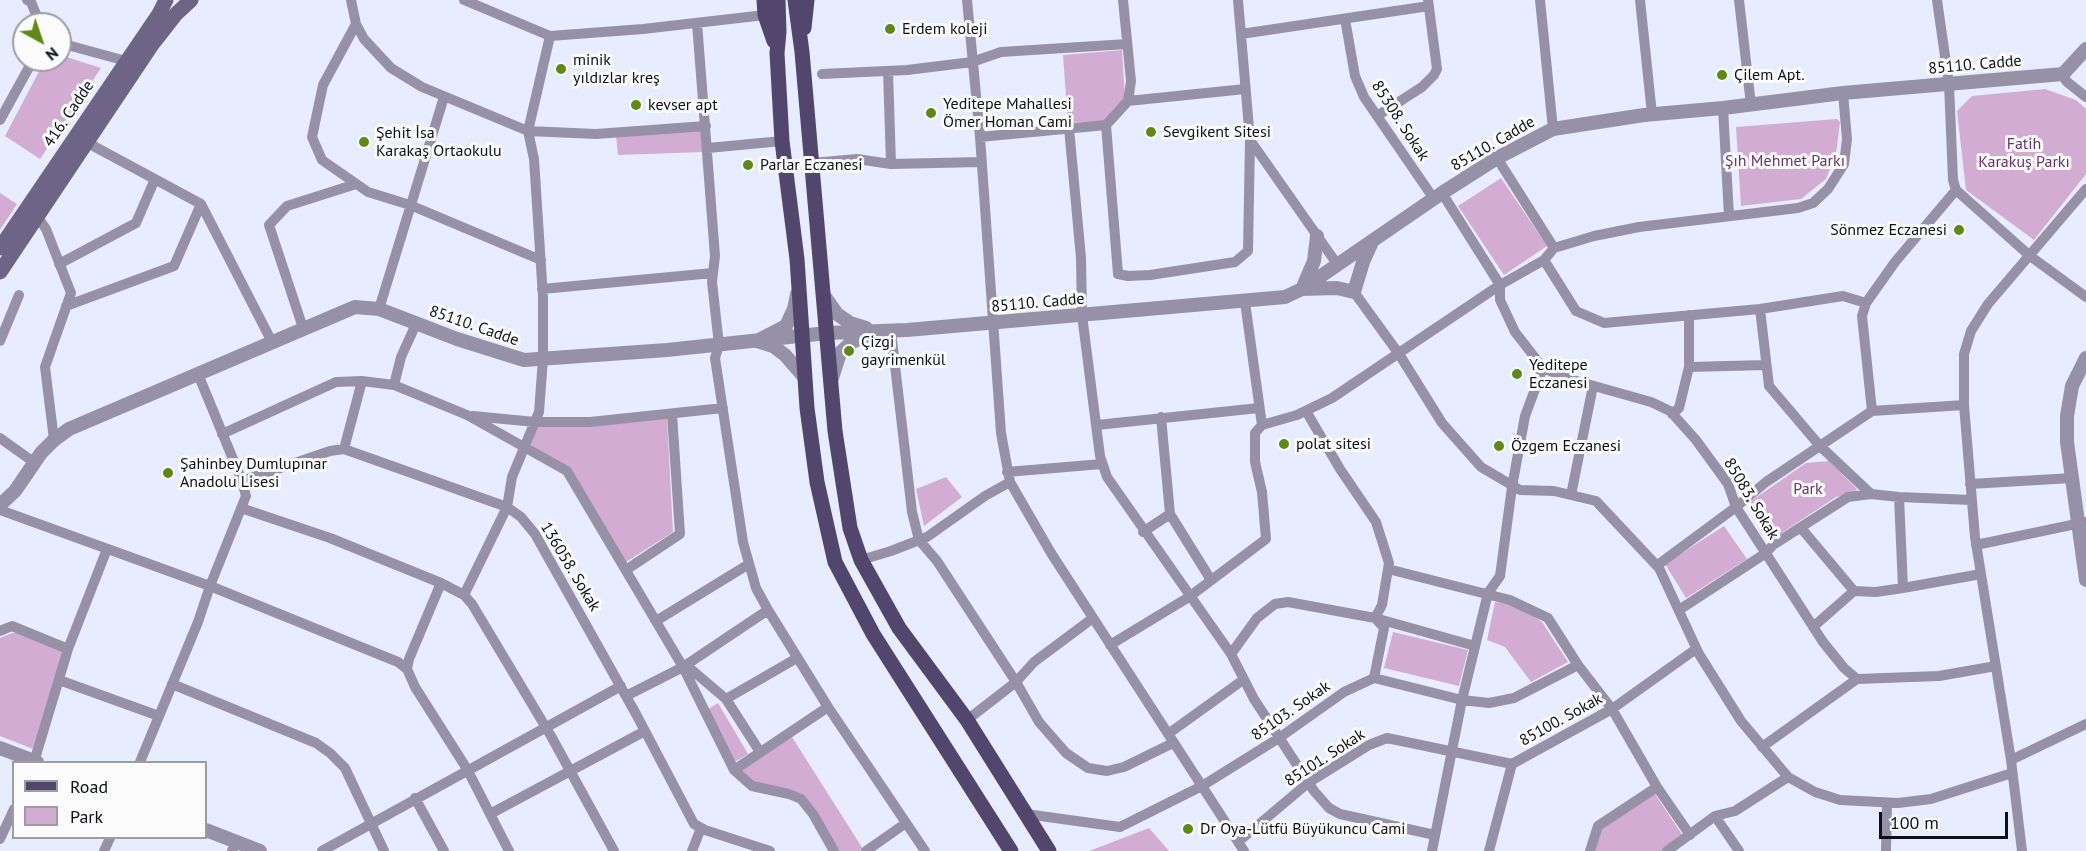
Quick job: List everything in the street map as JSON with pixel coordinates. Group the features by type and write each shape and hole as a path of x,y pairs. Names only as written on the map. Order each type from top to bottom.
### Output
{"main road":[{"name":"416. Cadde","path":"0,248 159,14 166,0"},
{"path":"0,272 164,28 191,0"},
{"path":"778,0 777,53 782,141 799,286 805,378 817,482 835,562 873,634 1011,851"},
{"path":"795,0 802,52 835,431 850,528 861,560 899,628 967,720 1049,851"},
{"path":"802,52 807,0"},
{"path":"765,7 777,53"}],"street":[{"path":"351,0 356,24 368,45 391,68 444,97 528,132 596,134 706,126"},
{"path":"967,0 980,137 1000,422 1008,477 1051,553 1241,846"},
{"path":"980,137 1106,125 1128,101 1131,81 1123,0"},
{"path":"1106,125 1118,274 1150,275 1235,262 1248,251 1250,140 1238,0"},
{"path":"1540,0 1553,129"},
{"path":"1640,0 1652,114"},
{"path":"1739,0 1751,105"},
{"path":"1937,0 1949,84 1953,180 1956,190 2030,256 2086,297"},
{"path":"471,1 550,36 697,23 765,7"},
{"path":"1240,34 1428,3 1437,69 1422,87 1377,116"},
{"name":"85308. Sokak","path":"1345,18 1355,76 1364,97 1438,196"},
{"path":"697,23 715,256 712,282 719,345 715,358 743,542 749,564 756,588 797,658 925,851"},
{"path":"356,24 323,85 312,137 322,160 368,192 410,205 541,260"},
{"path":"464,595 507,507 512,477 539,412 543,359 541,260 534,159 528,132 550,36"},
{"path":"822,74 888,71 972,62 1001,52 1127,44"},
{"path":"72,47 126,61"},
{"path":"2086,50 2063,74 2066,81 2086,97"},
{"path":"888,71 891,164"},
{"path":"0,120 26,72"},
{"name":"85110. Cadde","path":"0,505 15,491 54,440 69,429 355,307 379,309 416,324 524,360 719,345 827,333 877,332 994,323 1285,297 1302,289 1497,158 1553,129 1652,114 1751,105 1843,93 2063,74"},
{"path":"1128,101 1245,88"},
{"path":"1110,645 1189,597 1266,539 1262,492 1255,462 1255,433 1262,425 1306,411 1332,398 1500,285 1544,260 1554,248 1594,236 1639,227 1798,208 1813,203 1828,189 1844,164 1847,139 1843,93"},
{"path":"379,309 444,97"},
{"path":"1723,108 1729,216"},
{"path":"1069,128 1081,258 1082,315 1100,456 1107,477 1143,532 1231,654 1243,680 1308,783 1329,808 1340,814 1435,835"},
{"path":"1250,140 1337,264"},
{"path":"708,148 782,141"},
{"path":"86,142 201,204 272,342"},
{"path":"1497,158 1554,248"},
{"path":"812,163 857,159 891,164 981,162"},
{"path":"59,264 136,223 155,179"},
{"path":"303,328 270,225 287,206 356,184"},
{"path":"2022,851 2011,760 1976,545 1964,405 1964,354 1971,331 1988,304 2086,189"},
{"path":"1872,411 1862,316 1866,303 1895,261 1956,190"},
{"path":"1432,851 1462,700 1488,593 1500,576 1512,487 1525,416 1543,368 1515,332 1500,300 1500,285 1438,196"},
{"path":"66,306 174,266 201,204"},
{"path":"37,216 46,229 71,293 45,367 54,440"},
{"path":"1317,236 1314,261 1302,289 1337,288 1354,292 1399,354 1442,423 1481,467 1512,487 1521,490 1554,491 1596,501 1659,568 1696,649 1741,721 1788,777 1815,792 1840,800 1887,803 1931,799 2012,773"},
{"path":"1354,292 1372,242"},
{"path":"1544,260 1576,311 1604,323 1760,309 1843,296 1866,303"},
{"path":"542,289 713,273"},
{"path":"758,341 786,326 794,309 799,286"},
{"path":"823,294 837,314 850,323 877,332"},
{"path":"0,341 19,295"},
{"path":"1245,302 1262,425"},
{"path":"1760,309 1769,386 1820,446 1871,494"},
{"path":"1672,414 1679,408 1689,366 1689,315"},
{"path":"394,385 401,357 416,324"},
{"path":"891,331 912,512 919,540 937,561 1016,682 1039,722 1066,753 1088,768 1107,771 1124,767 1170,739 1243,680"},
{"path":"831,383 840,353 852,342 877,332"},
{"path":"758,341 773,346 785,355 805,378"},
{"path":"2086,358 2072,386 2067,416 2067,442 2072,478 2083,522 2086,580"},
{"path":"1689,366 1766,365"},
{"name":"85083. Sokak","path":"1543,368 1593,386 1651,402 1672,414 1696,440 1728,484 1736,507 1823,642 1844,668 1857,679"},
{"path":"140,761 246,496 198,374"},
{"path":"242,481 330,451 344,449 362,381"},
{"path":"222,434 336,382 362,381 394,385 467,415 567,471 684,666 734,770 752,786 801,799 813,814 834,851"},
{"path":"1571,495 1593,386"},
{"path":"1659,568 1659,564 1766,482 1872,411 1964,405"},
{"path":"467,415 536,422 590,422 723,408"},
{"path":"1097,425 1259,408"},
{"path":"1306,411 1340,469 1376,522 1389,563 1382,604 1375,618"},
{"path":"626,570 680,534 672,414"},
{"path":"1161,417 1170,514 1211,580"},
{"path":"0,438 35,463"},
{"name":"136058. Sokak","path":"344,449 507,507 521,517 536,534 621,686 694,824 701,828"},
{"path":"861,560 927,537 1008,477 1102,464"},
{"path":"1970,484 2072,478"},
{"path":"1679,610 1848,497 1871,494 1971,500"},
{"path":"1899,497 1903,588"},
{"path":"241,508 330,538 441,583 464,595 472,604 546,728 614,851"},
{"path":"0,510 210,586 398,662 407,669 415,687 467,769 509,851"},
{"path":"1143,532 1170,514"},
{"path":"1976,545 2083,522"},
{"path":"1801,528 1854,591"},
{"path":"36,761 68,649 107,549"},
{"path":"656,621 749,564"},
{"path":"1388,569 1488,593 1510,600 1548,618 1578,665 1612,709 1658,787 1690,835"},
{"path":"1813,627 1854,591 1876,592 1981,574"},
{"path":"407,669 409,659 441,583"},
{"path":"1231,654 1257,618 1275,604 1288,602 1375,618 1475,646"},
{"path":"626,696 684,666 768,610"},
{"path":"967,720 1016,682 1034,662 1093,618"},
{"path":"1375,618 1384,628 1374,678 1462,700 1489,703 1514,698 1578,665"},
{"path":"0,631 12,626 68,649"},
{"name":"85100. Sokak","path":"1489,851 1512,764 1612,709 1696,649"},
{"path":"726,699 797,658"},
{"path":"684,666 726,699 760,752"},
{"path":"1762,747 1857,679 1939,676 1996,666"},
{"name":"85103. Sokak","path":"1026,814 1120,827 1202,786 1280,738 1344,692 1374,678"},
{"path":"59,680 159,716"},
{"path":"172,684 316,743 330,753 345,768 384,851"},
{"path":"322,851 621,686"},
{"path":"734,770 828,707"},
{"path":"2011,760 2086,723"},
{"path":"490,814 645,731"},
{"name":"85101. Sokak","path":"1241,846 1308,783 1369,745 1387,738 1512,764"},
{"path":"0,748 33,761"},
{"path":"1667,851 1715,816 1735,811 1788,777"},
{"path":"1590,851 1598,826 1658,787"},
{"path":"415,798 444,851"},
{"path":"1886,851 1887,803"},
{"path":"0,839 12,813"},
{"path":"1715,816 1739,851"},
{"path":"866,851 906,823"},
{"path":"692,851 701,828 770,851"},
{"path":"207,831 234,847 260,851"}],"green space":[{"path":"1122,50 1125,98 1103,121 1068,123 1063,55"},
{"path":"72,59 101,68 40,159 5,136 39,72 72,72"},
{"name":"Fatih Karakuş Parkı","path":"2045,89 2076,100 2086,109 2086,174 2034,240 1966,190 1957,111 1972,96"},
{"name":"Şıh Mehmet Parkı","path":"1837,119 1840,122 1836,154 1826,179 1801,199 1741,206 1736,127"},
{"path":"703,129 704,152 618,155 616,135"},
{"path":"1501,178 1547,246 1504,275 1458,206"},
{"path":"0,193 17,204 0,230"},
{"path":"667,418 673,532 626,562 571,470 530,446 539,425"},
{"name":"Park","path":"1829,461 1857,489 1853,493 1836,497 1774,538 1770,538 1750,506 1751,501 1806,463"},
{"path":"946,477 962,497 924,526 916,489"},
{"path":"1724,526 1747,559 1686,598 1665,564"},
{"path":"1495,602 1518,605 1542,622 1568,662 1531,682 1505,647 1487,640"},
{"path":"23,632 63,650 33,749 0,736 0,638 12,633"},
{"path":"1393,632 1468,650 1459,686 1384,668"},
{"path":"718,703 748,754 733,763 705,711"},
{"path":"792,737 863,849 860,851 837,851 801,795 754,782 740,770"},
{"path":"1655,794 1683,836 1665,851 1595,851 1600,830"},
{"path":"1149,828 1169,851 1089,851"}],"place":[{"name":"Erdem koleji","path":"890,29"},
{"name":"minik yıldızlar kreş","path":"561,69"},
{"name":"Çilem Apt.","path":"1722,75"},
{"name":"kevser apt","path":"636,105"},
{"name":"Yeditepe Mahallesi Ömer Homan Cami","path":"931,113"},
{"name":"Sevgikent Sitesi","path":"1151,132"},
{"name":"Şehit İsa Karakaş Ortaokulu","path":"364,142"},
{"name":"Parlar Eczanesi","path":"748,165"},
{"name":"Sönmez Eczanesi","path":"1959,230"},
{"name":"Çizgi gayrimenkül","path":"849,351"},
{"name":"Yeditepe Eczanesi","path":"1517,374"},
{"name":"polat sitesi","path":"1284,444"},
{"name":"Özgem Eczanesi","path":"1499,446"},
{"name":"Şahinbey Dumlupınar Anadolu Lisesi","path":"168,473"},
{"name":"Dr Oya-Lütfü Büyükuncu Cami","path":"1188,829"}]}
